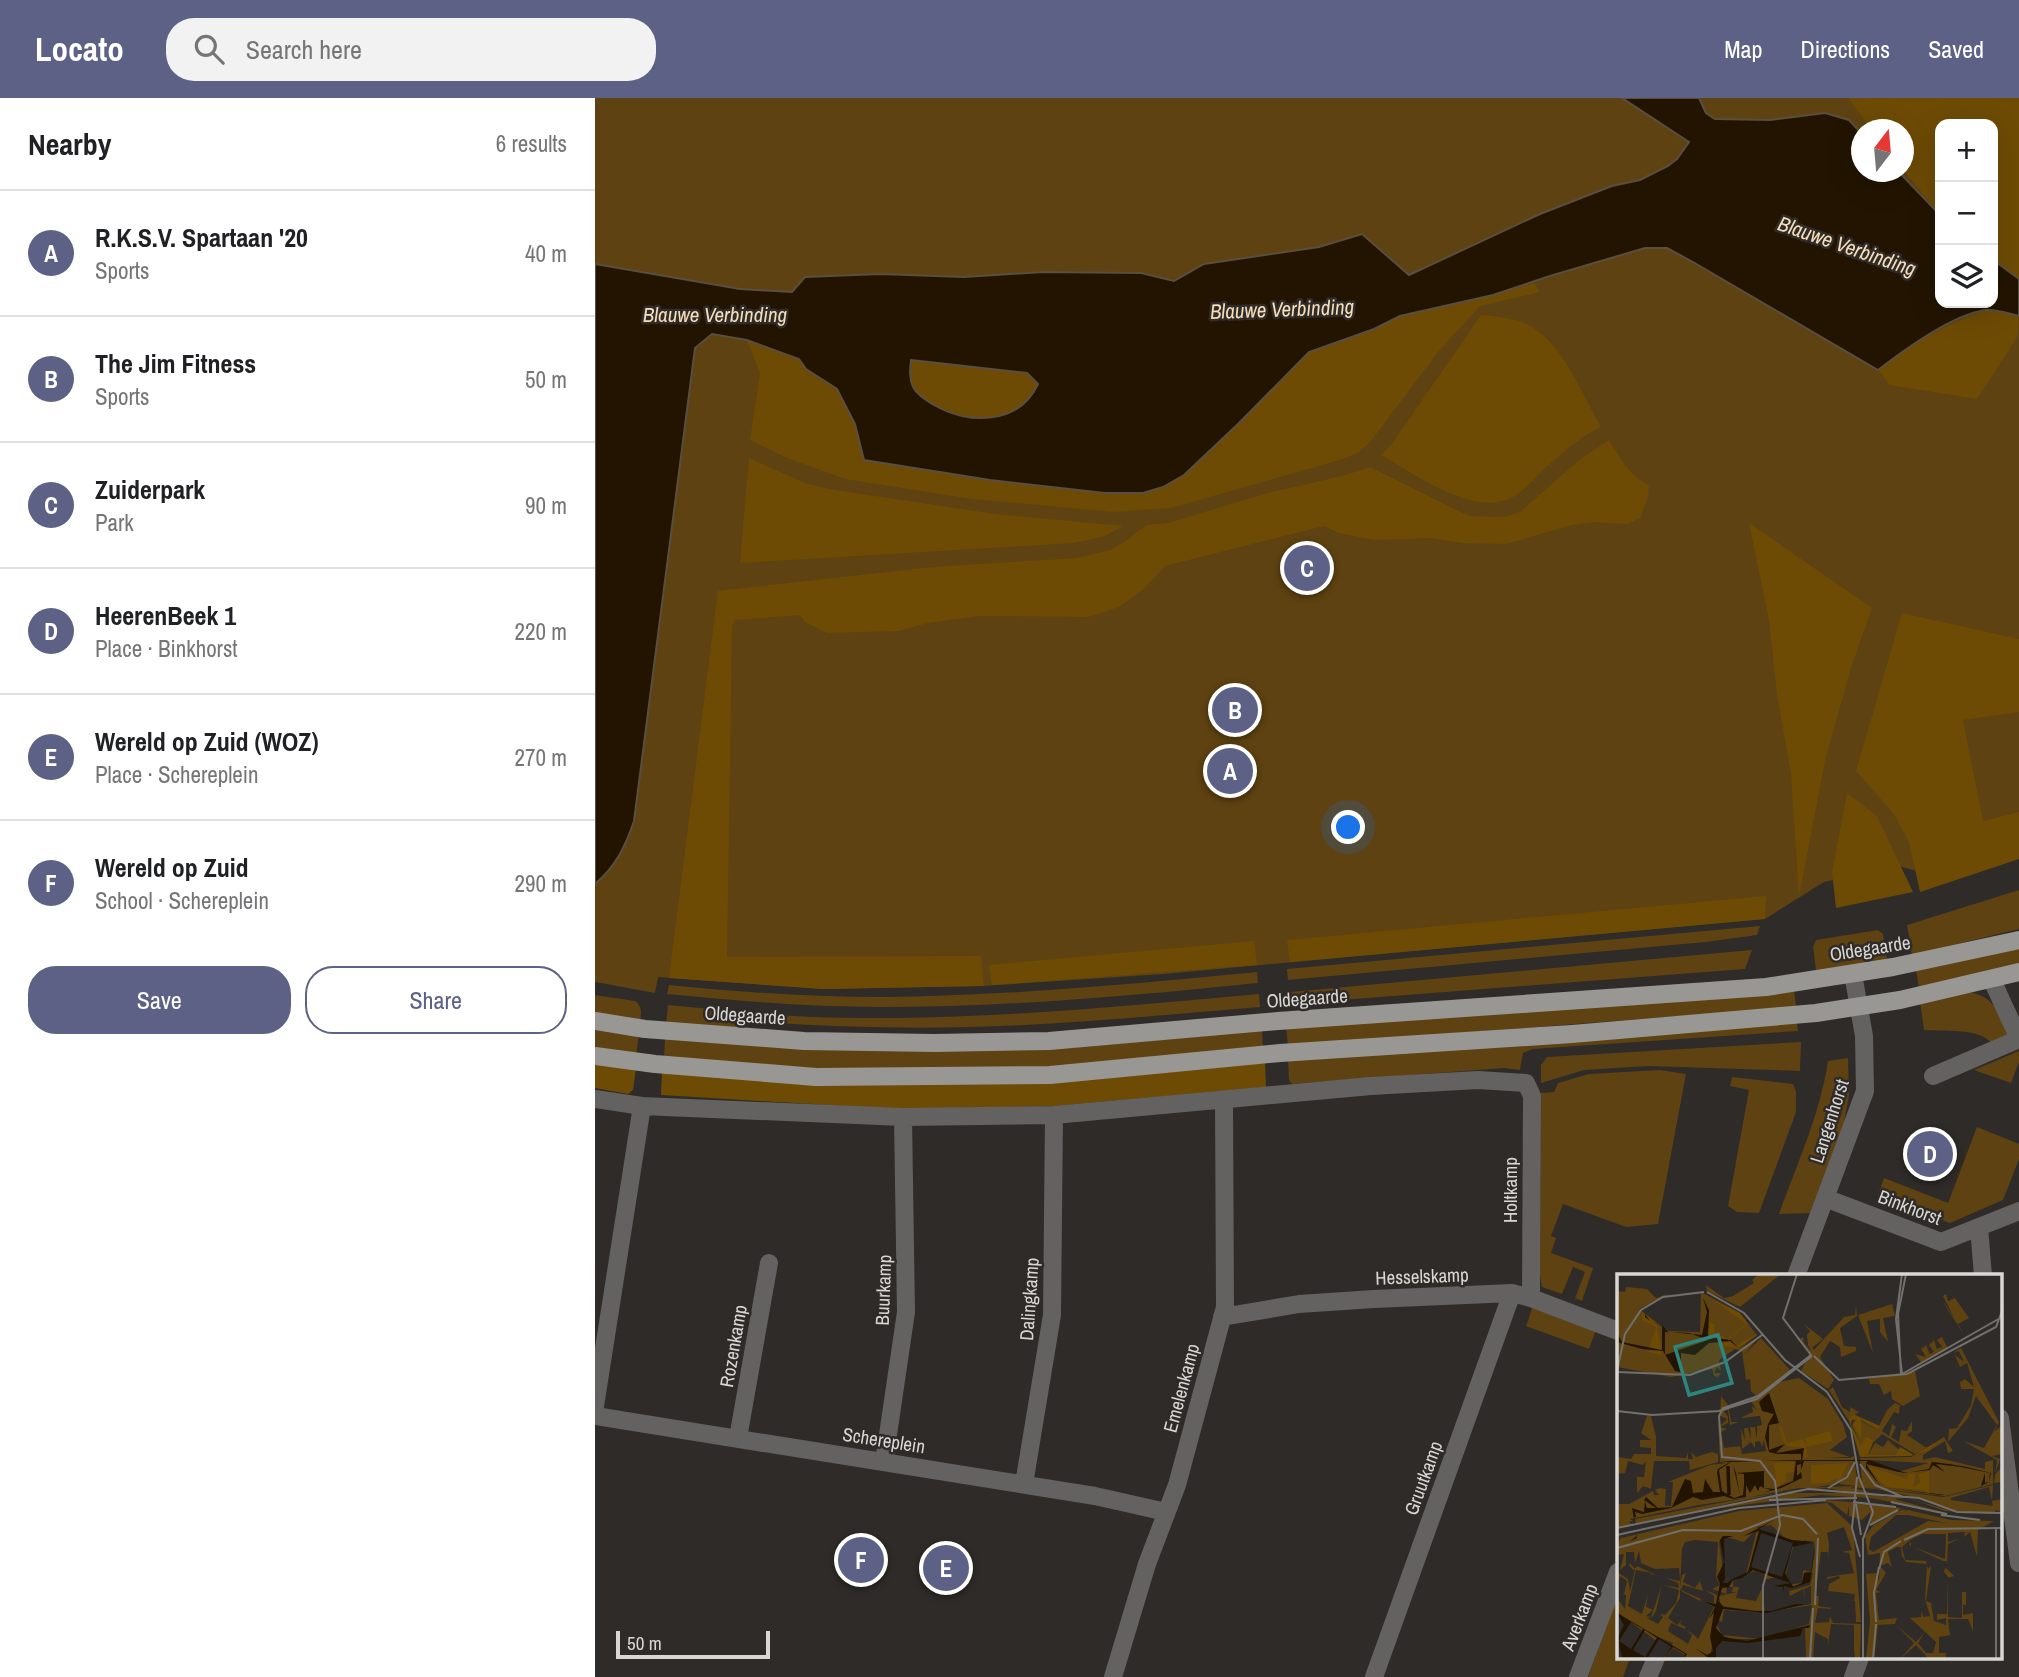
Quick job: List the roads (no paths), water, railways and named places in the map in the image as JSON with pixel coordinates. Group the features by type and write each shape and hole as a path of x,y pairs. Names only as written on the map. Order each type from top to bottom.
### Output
{"main road":[{"name":"Oldegaarde","path":"595,1021 646,1029 804,1041 1049,1041 1278,1021 1758,988 1853,974 2019,940"},
{"path":"595,1056 655,1064 816,1077 1050,1075 1280,1053 1586,1033 1805,1014 1900,1000 2019,972"}],"street":[{"name":"Langenhorst","path":"1797,1274 1865,1091 1864,1036 1853,974"},
{"path":"1933,1076 2019,1039 1992,980"},
{"name":"Holtkamp","path":"1224,1100 1467,1080 1526,1083 1532,1096 1531,1298"},
{"path":"595,1099 642,1106 903,1118 1054,1115 1224,1100"},
{"name":"Emelenkamp","path":"1113,1677 1177,1485 1225,1307 1224,1100"},
{"path":"595,1406 642,1106"},
{"name":"Dalingkamp","path":"1024,1484 1052,1315 1054,1115"},
{"name":"Buurkamp","path":"884,1462 906,1312 903,1118"},
{"name":"Binkhorst","path":"1825,1198 1941,1242 2019,1211"},
{"path":"1979,1227 1983,1274"},
{"name":"Rozenkamp","path":"737,1438 769,1263"},
{"name":"Hesselskamp","path":"1222,1317 1312,1303 1512,1293 1617,1331"},
{"name":"Gruutkamp","path":"1374,1677 1512,1293"},
{"name":"Schereplein","path":"595,1416 1024,1484 1166,1512"},
{"path":"2001,1426 2019,1563"},
{"name":"Averkamp","path":"1579,1677 1617,1575"},
{"path":"1648,1677 1654,1660"},
{"path":"1853,1677 1859,1660"}],"water":[{"name":"Blauwe Verbinding","path":"1622,98 1699,98 1706,113 1715,119 1770,120 1825,113 1849,120 1851,182 1909,182 1935,210 1935,308 1998,308 1998,264 2019,279 2019,316 1987,310 1960,318 1930,334 1878,370 1667,248 1645,248 1493,295 1400,316 1374,329 1309,352 1184,475 1163,487 1143,493 1105,493 990,480 864,460 855,424 837,389 806,369 799,359 747,340 712,334 695,348 634,821 619,856 595,884 595,264 740,289 792,292 805,277 880,274 964,277 1043,272 1141,273 1174,281 1204,264 1319,247 1362,234 1409,275 1540,214 1612,186 1640,180 1677,159 1689,142","holes":["911,360 1027,373 1038,384 1019,407 1006,414 977,418 962,416 947,412 917,392 911,380"]}],"place":[{"name":"Zuiderpark","path":"1307,568"},
{"name":"The Jim Fitness","path":"1235,710"},
{"name":"R.K.S.V. Spartaan '20","path":"1230,771"},
{"name":"HeerenBeek 1","path":"1930,1154"},
{"name":"Wereld op Zuid","path":"861,1560"},
{"name":"Wereld op Zuid (WOZ)","path":"946,1568"}]}
